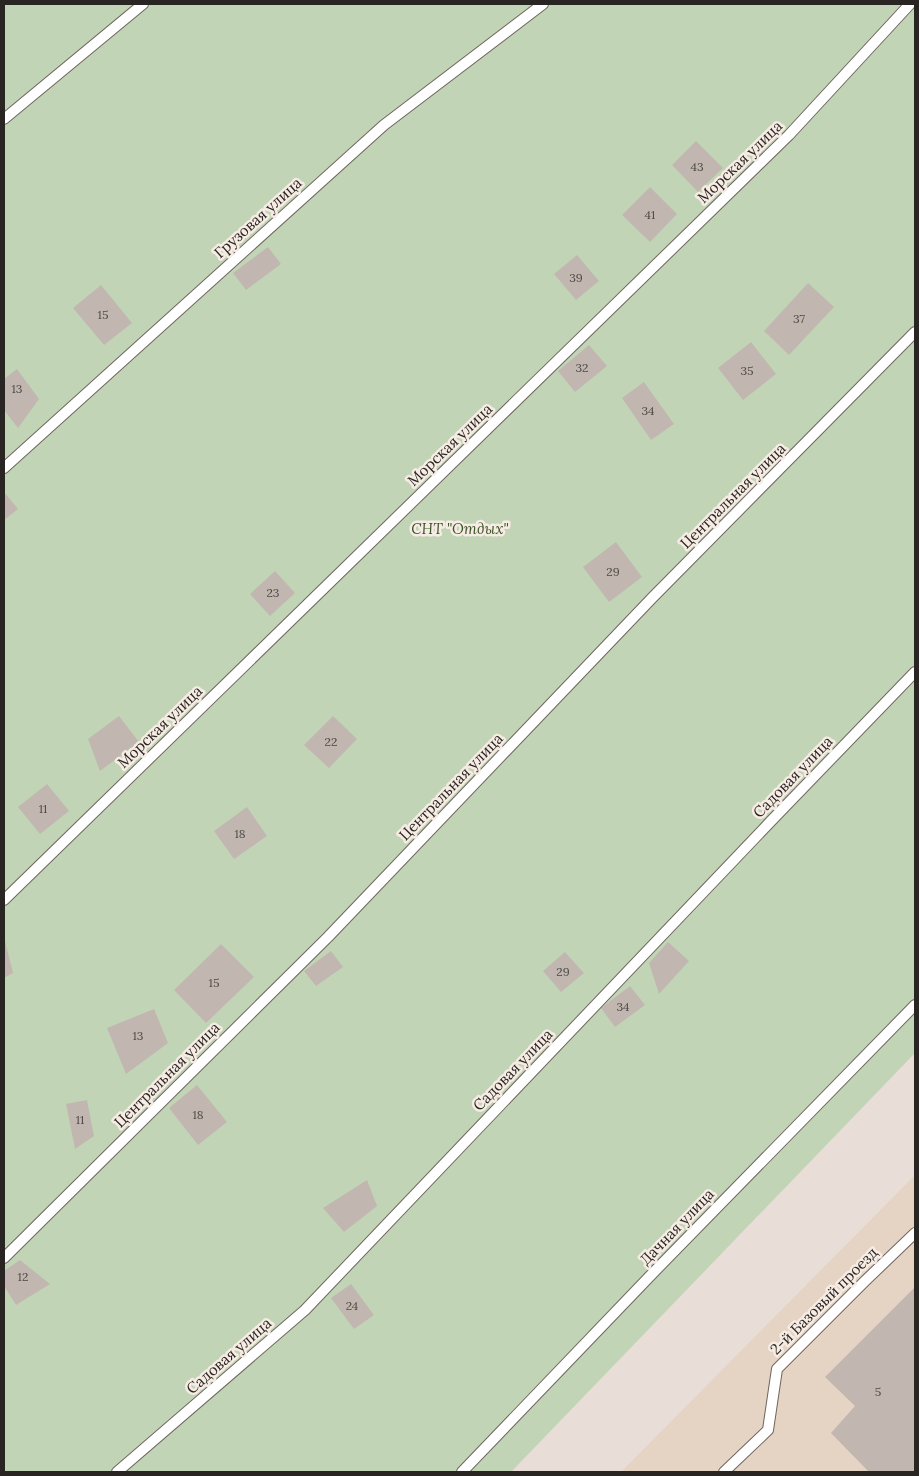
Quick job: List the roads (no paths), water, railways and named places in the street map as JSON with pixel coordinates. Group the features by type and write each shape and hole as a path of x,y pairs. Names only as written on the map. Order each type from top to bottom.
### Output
{"lane":[{"path":"4,119 143,4"},
{"name":"Грузовая улица","path":"4,468 384,125 543,4"},
{"name":"Морская улица","path":"4,900 789,135 910,4"},
{"name":"Центральная улица","path":"4,1258 328,937 653,597 915,332"},
{"name":"Садовая улица","path":"117,1472 305,1310 915,672"},
{"name":"Дачная улица","path":"462,1472 651,1275 915,1005"},
{"name":"2-й Базовый проезд","path":"724,1472 768,1430 777,1369 864,1281 915,1233"}],"park label":[{"name":"СНТ \"Отдых\"","path":"460,529"}]}
